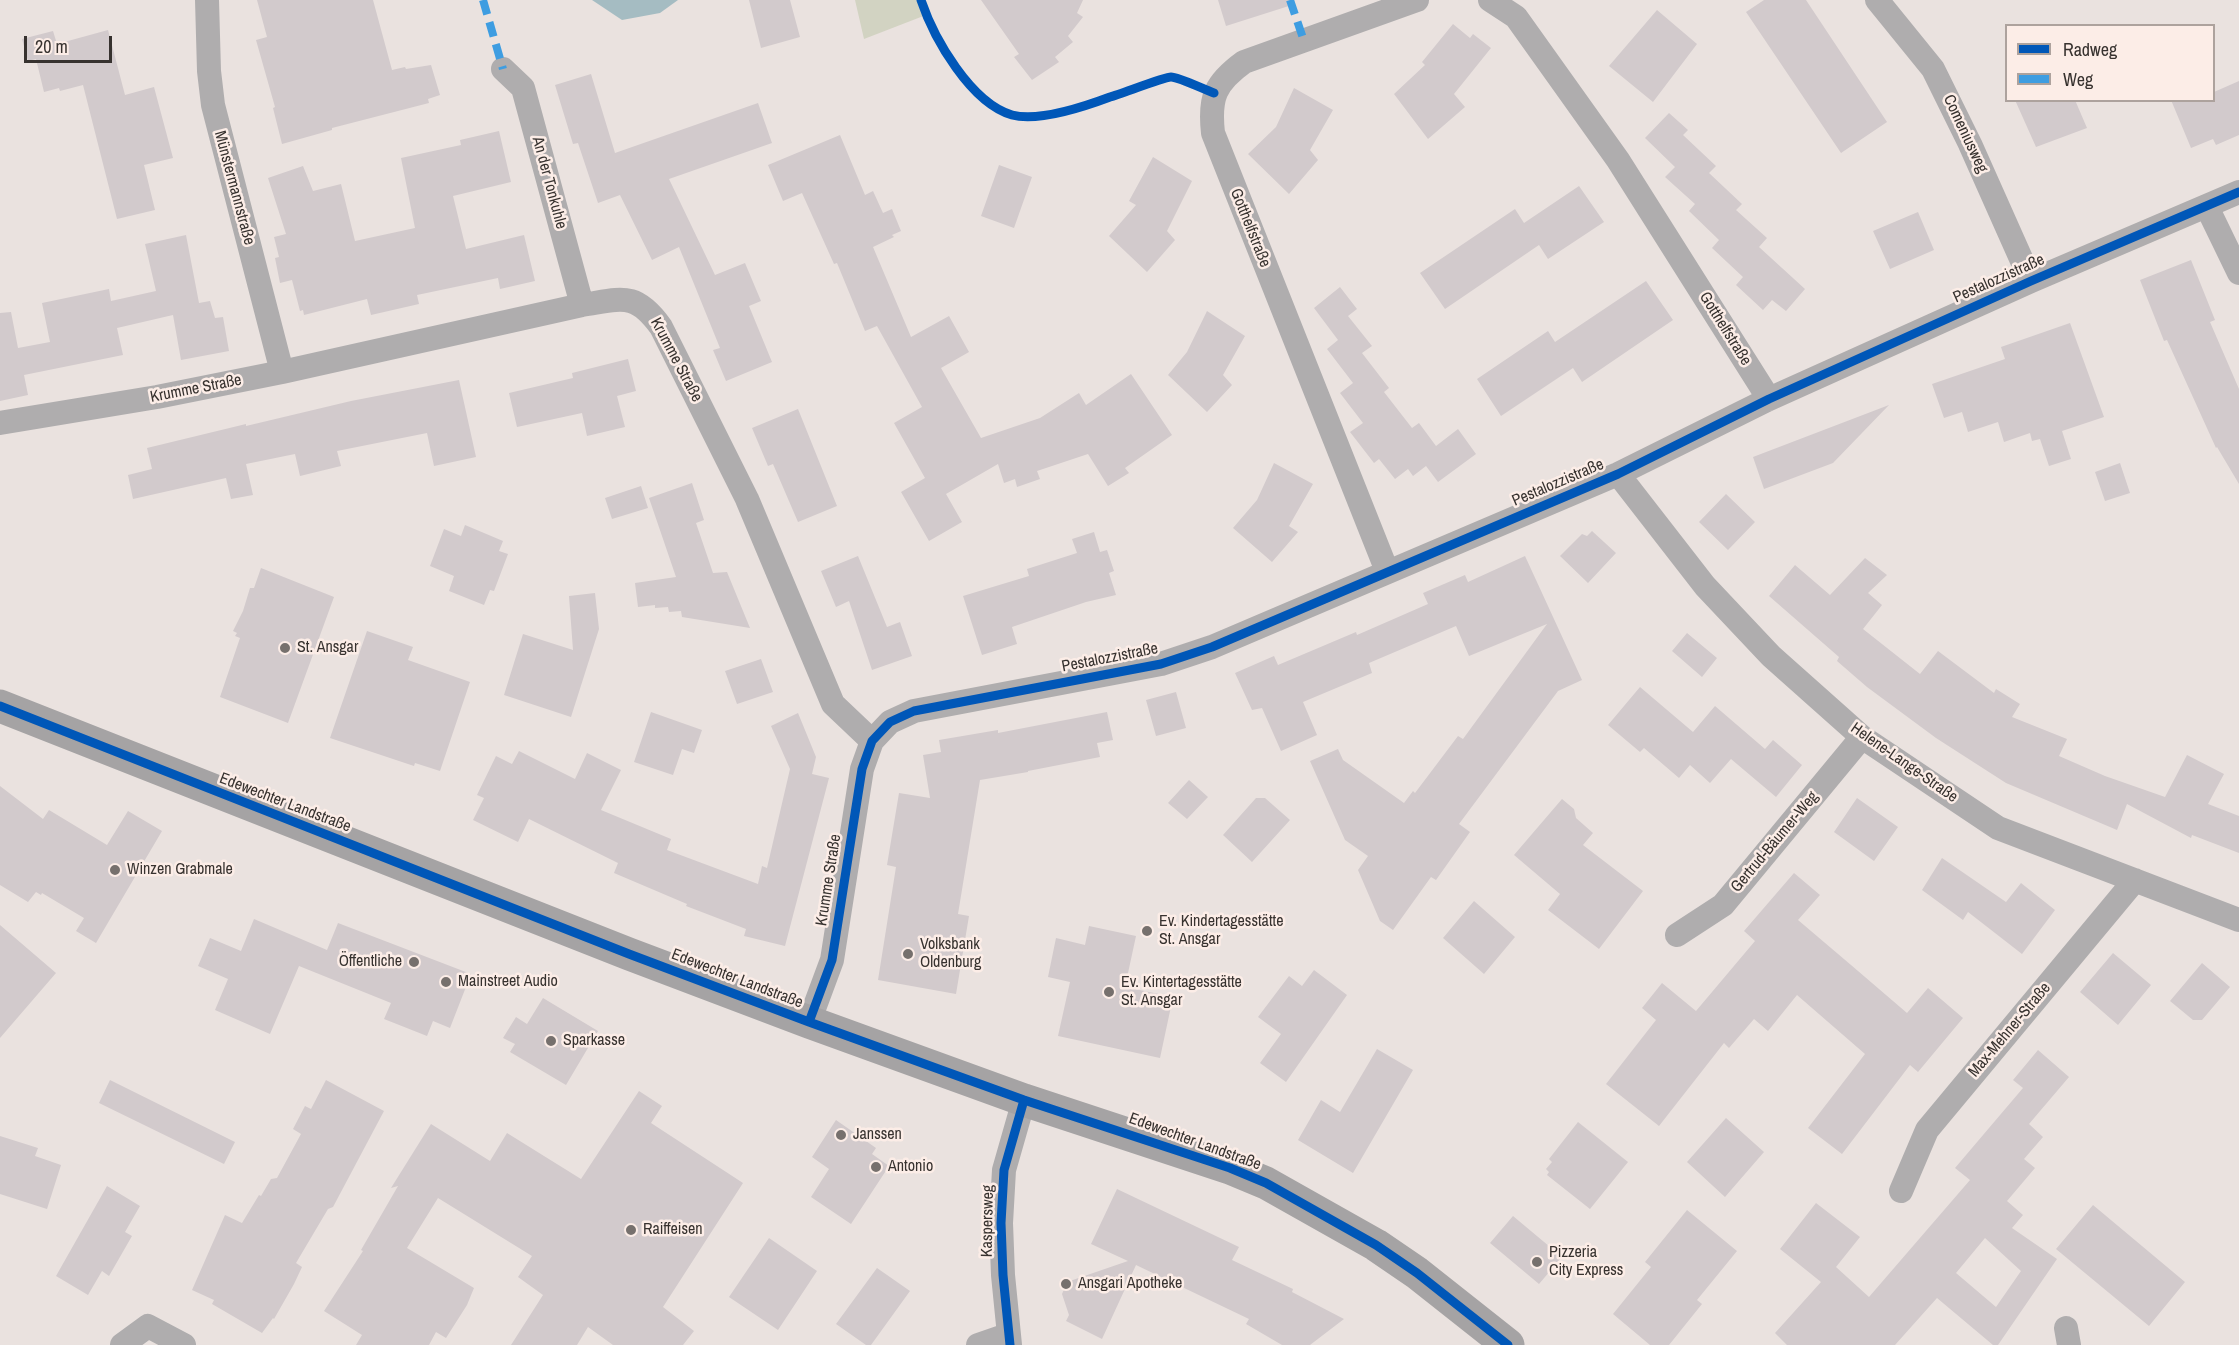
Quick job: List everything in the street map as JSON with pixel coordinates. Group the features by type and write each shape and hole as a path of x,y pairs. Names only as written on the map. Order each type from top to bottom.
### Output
{"main road":[{"name":"Edewechter Landstraße","path":"0,705 418,872 809,1022 1024,1100 1230,1168 1266,1183 1376,1245 1417,1273 1508,1345"}],"street":[{"name":"Münstermannstraße","path":"207,0 209,71 213,105 282,372"},
{"name":"Gotthelfstraße","path":"1387,571 1213,133 1210,112 1214,93 1227,74 1244,62 1417,0"},
{"name":"Gotthelfstraße","path":"1490,0 1516,16 1618,160 1769,399"},
{"name":"Comeniusweg","path":"1877,0 1933,69 1971,144 2031,280"},
{"name":"An der Tonkuhle","path":"503,69 523,88 582,305"},
{"name":"Pestalozzistraße","path":"872,741 890,722 914,711 1161,664 1237,637 1618,474 1769,399 2031,280 2239,192"},
{"path":"2207,207 2239,273"},
{"name":"Krumme Straße","path":"0,423 157,397 282,372 582,305 619,300 638,302 651,313 661,327 747,499 833,704 872,741 862,769 832,960 809,1022"},
{"name":"Helene-Lange-Straße","path":"1618,474 1706,586 1771,656 1862,737 1998,828 2239,920"},
{"name":"Gertrud-Bäumer-Weg","path":"1677,935 1723,905 1862,737"},
{"name":"Max-Mehner-Straße","path":"1901,1191 1927,1130 2135,880"},
{"name":"Kaspersweg","path":"1009,1340 1001,1223 1004,1170 1024,1100"},
{"path":"122,1345 148,1326 184,1345"},
{"path":"978,1345 1009,1340"}],"green space":[{"path":"855,0 922,0 926,15 864,39"}],"water":[{"path":"592,0 678,0 660,13 622,20"}],"building":[{"path":"257,0 373,0 392,70 431,65 440,95 428,99 429,103 332,128 332,130 282,144 273,108 275,107 256,40 267,37"},
{"path":"749,0 790,0 800,37 761,48"},
{"path":"981,0 1083,0 1077,13 1083,17 1068,36 1073,42 1055,57 1059,62 1032,80 1014,57 1019,54"},
{"path":"1218,0 1291,0 1292,5 1226,26"},
{"path":"1764,0 1806,0 1887,122 1841,153 1746,12"},
{"path":"1657,10 1697,44 1653,102 1609,66"},
{"path":"1453,24 1470,38 1473,34 1491,48 1454,94 1465,107 1428,139 1394,94 1425,65 1422,62"},
{"path":"108,30 125,95 154,87 173,158 144,165 155,210 117,219 83,85 60,91 59,88 44,92 36,59 28,61 22,39 53,31 57,44"},
{"path":"591,74 615,153 758,103 772,143 669,179 715,275 745,263 761,301 749,306 772,362 726,381 713,350 720,348 679,247 652,260 620,195 598,203 578,143 573,144 555,85"},
{"path":"2239,81 2239,135 2216,145 2213,139 2191,148 2172,102 2215,102 2215,92"},
{"path":"1294,88 1333,110 1310,150 1318,160 1289,194 1248,154 1276,127"},
{"path":"2016,102 2076,102 2087,128 2036,147"},
{"path":"1669,113 1688,130 1683,135 1716,166 1709,173 1742,204 1736,210 1767,238 1759,247 1805,289 1786,311 1772,300 1763,310 1736,285 1743,277 1712,248 1719,240 1689,211 1695,204 1665,177 1675,167 1645,138"},
{"path":"499,131 511,182 453,196 466,249 524,235 535,281 500,289 498,278 417,295 419,304 371,315 367,299 304,315 303,310 300,311 292,280 280,283 275,258 279,257 274,237 286,234 268,178 303,166 313,191 341,184 355,241 415,228 401,158 461,145 460,140"},
{"path":"840,135 865,195 873,191 883,213 892,209 901,231 873,247 911,337 949,316 969,352 941,368 981,438 1040,418 1079,393 1086,405 1131,374 1172,435 1125,468 1129,473 1108,486 1088,454 1037,471 1040,479 1017,487 1015,479 1004,483 998,464 946,494 962,522 929,541 901,492 925,478 894,423 922,407 877,326 865,331 837,263 834,264 802,193 783,201 768,165"},
{"path":"1153,157 1192,181 1167,231 1175,240 1147,272 1109,236 1136,205 1129,201"},
{"path":"999,165 1032,177 1014,228 981,216"},
{"path":"1579,186 1604,222 1548,259 1539,245 1445,309 1420,273 1515,209 1524,223"},
{"path":"1918,212 1934,250 1890,269 1873,231"},
{"path":"186,235 199,303 210,301 215,318 223,317 229,351 181,360 173,315 117,328 123,355 24,375 28,395 0,401 0,313 11,312 18,348 50,342 42,303 109,289 111,301 156,291 145,244"},
{"path":"2191,260 2215,320 2210,322 2239,389 2239,484 2216,448 2167,340 2164,341 2140,280"},
{"path":"1646,281 1673,320 1582,382 1573,368 1501,416 1477,379 1548,331 1555,342"},
{"path":"1340,287 1357,309 1348,316 1372,346 1362,353 1389,388 1384,392 1412,428 1419,423 1436,446 1458,429 1476,454 1438,482 1426,466 1413,476 1408,469 1395,479 1379,459 1374,463 1350,432 1363,423 1340,393 1353,383 1327,349 1338,340 1314,308"},
{"path":"1207,311 1245,336 1223,375 1232,385 1207,412 1168,375 1187,352"},
{"path":"2070,323 2104,417 2062,431 2071,459 2049,466 2040,439 2032,441 2030,433 2004,442 1998,422 1968,432 1962,412 1944,418 1932,384 2005,359 2001,347"},
{"path":"628,359 636,391 617,396 625,427 587,436 582,413 517,427 509,393 573,378 572,373"},
{"path":"459,380 476,457 434,466 427,433 337,451 341,466 300,476 295,454 246,464 253,495 231,499 226,478 133,499 128,475 152,469 147,448 351,401"},
{"path":"1889,405 1833,463 1764,489 1753,457"},
{"path":"798,409 837,506 798,522 773,464 768,466 752,428"},
{"path":"1274,463 1313,484 1289,526 1298,532 1272,562 1233,528 1257,500"},
{"path":"2120,463 2130,493 2105,501 2095,472"},
{"path":"692,483 704,520 696,523 713,573 727,572 750,628 682,617 681,611 669,612 668,607 655,608 655,605 638,607 635,583 676,577 649,498"},
{"path":"641,486 648,508 612,519 605,498"},
{"path":"1726,494 1755,522 1728,550 1699,522"},
{"path":"465,525 503,541 499,551 508,554 494,591 490,590 484,605 449,591 454,576 430,566 444,529 461,536"},
{"path":"1592,531 1616,553 1588,583 1560,556 1582,534 1587,536"},
{"path":"1094,532 1100,552 1107,550 1114,571 1109,573 1116,595 1086,602 1012,627 1017,644 982,655 963,596 1029,576 1027,569 1077,553 1072,539"},
{"path":"858,556 887,627 900,622 912,656 872,670 849,601 836,607 821,571"},
{"path":"1525,556 1582,680 1558,691 1459,824 1470,832 1436,880 1431,877 1393,930 1380,921 1358,870 1368,856 1345,840 1310,761 1338,749 1343,760 1404,803 1413,791 1415,793 1458,736 1463,739 1547,624 1469,656 1456,626 1369,663 1372,673 1303,702 1317,735 1281,751 1262,708 1252,710 1235,673 1274,656 1278,665 1356,632 1357,635 1428,604 1423,593 1465,575 1468,582"},
{"path":"1865,558 1887,575 1868,593 1882,605 1863,629 1920,674 1938,651 1994,693 1996,689 2020,704 2012,717 2067,739 2059,756 2105,776 2165,797 2187,755 2224,774 2208,804 2239,816 2239,853 2192,835 2191,838 2127,804 2117,830 2006,783 1936,738 1867,687 1837,661 1839,657 1769,596 1795,565 1830,595"},
{"name":"St. Ansgar","path":"261,568 334,597 288,723 220,697 240,638 235,636 237,633 233,631 243,611 250,588 254,588"},
{"path":"595,593 599,629 571,717 504,695 523,634 573,650 569,596"},
{"path":"367,631 413,647 408,660 470,682 440,771 415,763 414,766 330,738"},
{"path":"1687,633 1717,658 1702,677 1672,651"},
{"path":"761,659 773,692 737,704 725,671"},
{"path":"1640,687 1693,732 1715,706 1765,749 1773,740 1802,765 1776,797 1731,759 1710,783 1690,765 1679,778 1644,748 1640,752 1608,725"},
{"path":"1176,692 1186,728 1156,736 1146,700"},
{"path":"651,712 702,730 694,753 682,749 673,775 634,762"},
{"path":"1107,712 1113,740 1097,743 1100,757 980,780 958,914 969,916 956,994 878,980 896,867 887,865 899,793 930,798 923,755 941,752 939,740 998,730 998,733"},
{"path":"798,713 816,757 812,774 829,778 785,946 744,936 746,929 686,906 687,904 614,873 618,863 529,819 518,842 473,820 484,798 477,795 496,756 512,764 519,751 575,779 587,753 621,770 601,810 671,839 667,850 758,884 762,866 767,868 790,769 771,726"},
{"path":"1189,780 1208,797 1187,819 1168,803"},
{"path":"0,786 43,819 49,810 107,845 128,811 162,831 96,943 76,931 84,918 42,893 41,895 36,892 28,902 0,885"},
{"path":"1256,798 1265,798 1290,820 1252,862 1223,835"},
{"path":"1857,798 1898,827 1874,861 1834,832"},
{"path":"1562,799 1574,809 1576,818 1593,833 1583,845 1643,891 1599,949 1548,910 1560,894 1514,855"},
{"path":"1942,858 2006,902 2021,883 2055,910 2022,954 1968,912 1963,920 1922,890"},
{"path":"1794,873 1820,895 1798,920 1907,1013 1928,988 1963,1018 1918,1072 1910,1065 1842,1154 1808,1128 1865,1054 1797,995 1768,1031 1754,1019 1729,1048 1724,1043 1659,1126 1606,1084 1656,1020 1642,1008 1662,983 1696,1011 1755,941 1744,931"},
{"path":"1474,901 1515,937 1484,974 1443,938"},
{"path":"254,919 327,950 338,923 471,974 450,1028 433,1021 427,1036 384,1019 391,1003 299,966 270,1034 215,1010 228,979 198,966 210,938 241,951"},
{"path":"0,925 56,973 0,1038"},
{"name":"Ev. Kintertagesstätte St. Ansgar","path":"1089,926 1136,936 1125,987 1173,997 1160,1058 1058,1036 1070,982 1048,977 1056,938 1085,945"},
{"path":"2113,953 2151,985 2118,1025 2080,992"},
{"path":"2202,963 2230,987 2202,1020 2193,1020 2170,1001"},
{"path":"1314,970 1347,995 1286,1082 1260,1063 1281,1034 1258,1017 1289,976 1302,986"},
{"name":"Sparkasse","path":"543,998 598,1031 566,1085 510,1052 515,1044 503,1038 516,1017 527,1024"},
{"path":"1377,1049 1413,1070 1353,1173 1298,1140 1321,1100 1340,1112"},
{"path":"2038,1050 2069,1077 2029,1124 2043,1137 2024,1159 2035,1168 2007,1201 2023,1215 2012,1228 2057,1259 1998,1345 1993,1345 1937,1298 1895,1345 1787,1345 1775,1333 1821,1282 1780,1249 1816,1203 1860,1237 1836,1267 1869,1297 1970,1180 1955,1168 2023,1088 2013,1080","holes":["1985,1238 2021,1271 1996,1307 1956,1273"]},
{"path":"110,1080 235,1142 224,1164 99,1103"},
{"path":"326,1080 384,1111 333,1207 328,1209 296,1263 302,1267 294,1284 274,1319 262,1333 212,1304 214,1300 192,1290 225,1215 242,1223 271,1179 277,1178 301,1134 293,1129 305,1106 311,1109"},
{"path":"639,1091 662,1106 651,1123 743,1183 663,1307 694,1331 683,1345 613,1345 588,1327 577,1345 511,1345 543,1295 518,1277 532,1256 438,1198 407,1248 474,1288 467,1305 446,1338 436,1332 429,1345 356,1345 362,1335 324,1311 363,1251 361,1250 398,1186 391,1188 431,1124 490,1161 507,1133 581,1179"},
{"path":"1726,1118 1764,1152 1725,1197 1687,1162"},
{"path":"836,1120 876,1148 872,1154 889,1166 851,1224 811,1197 829,1169 812,1157"},
{"path":"1578,1122 1628,1162 1590,1209 1547,1175 1549,1172 1546,1169 1552,1162 1549,1159"},
{"path":"0,1136 38,1148 35,1156 61,1165 47,1209 0,1194"},
{"path":"107,1186 140,1206 125,1232 132,1236 109,1276 102,1271 88,1295 56,1276"},
{"path":"1117,1189 1239,1247 1232,1260 1293,1289 1292,1292 1344,1319 1310,1345 1282,1345 1246,1324 1249,1319 1136,1265 1102,1339 1066,1321 1069,1315 1062,1294 1067,1282 1128,1261 1091,1244"},
{"path":"2093,1205 2185,1282 2149,1326 2056,1249"},
{"path":"1687,1210 1737,1251 1697,1300 1702,1304 1669,1345 1650,1345 1613,1314 1651,1267 1645,1262"},
{"path":"1513,1216 1562,1257 1539,1284 1490,1243"},
{"path":"769,1238 817,1271 778,1330 729,1297"},
{"path":"877,1268 910,1291 871,1345 866,1345 836,1324"}],"marked path":[{"path":"483,0 503,69"},
{"path":"1290,0 1304,41"}],"cycle path":[{"path":"921,0 935,33 956,68 982,97 1012,115 1023,117 1062,112 1171,77 1214,93"},
{"path":"809,1022 832,960 862,769 872,741 890,722 914,711 1161,664 1212,647 1618,474 1769,399 2031,281 2239,192"},
{"path":"0,706 629,954 809,1022 1024,1100 1230,1168 1266,1183 1376,1245 1417,1273 1508,1345"},
{"path":"1010,1345 1003,1275 1001,1223 1004,1170 1024,1100"}],"place":[{"name":"St. Ansgar","path":"285,648"},
{"name":"Winzen Grabmale","path":"115,870"},
{"name":"Ev. Kindertagesstätte St. Ansgar","path":"1147,931"},
{"name":"Volksbank Oldenburg","path":"908,954"},
{"name":"Öffentliche","path":"414,962"},
{"name":"Mainstreet Audio","path":"446,982"},
{"name":"Ev. Kintertagesstätte St. Ansgar","path":"1109,992"},
{"name":"Sparkasse","path":"551,1041"},
{"name":"Janssen","path":"841,1135"},
{"name":"Antonio","path":"876,1167"},
{"name":"Raiffeisen","path":"631,1230"},
{"name":"Pizzeria City Express","path":"1537,1262"},
{"name":"Ansgari Apotheke","path":"1066,1284"}]}
